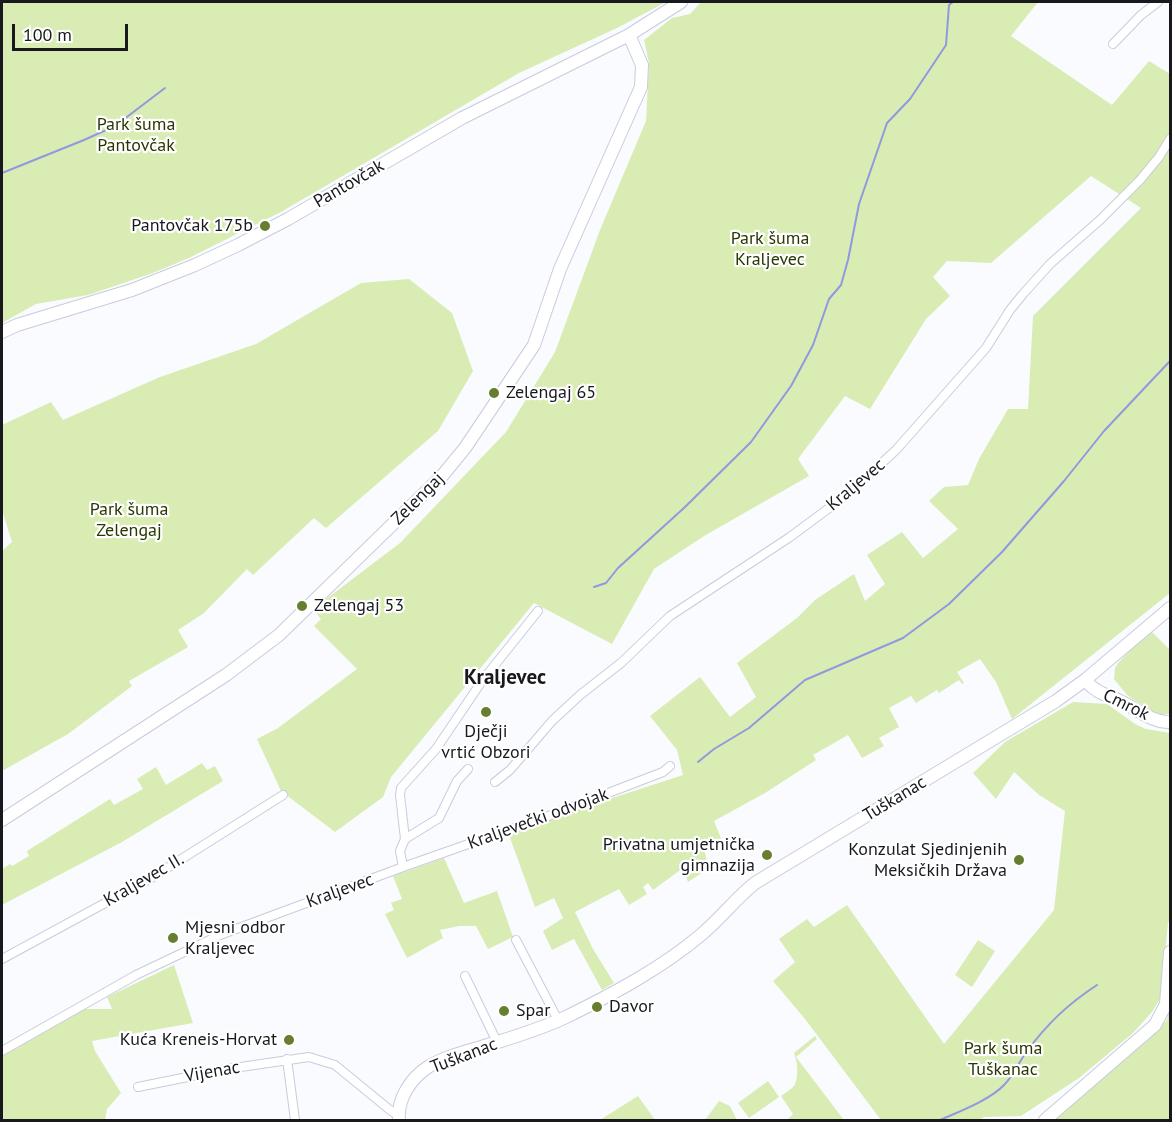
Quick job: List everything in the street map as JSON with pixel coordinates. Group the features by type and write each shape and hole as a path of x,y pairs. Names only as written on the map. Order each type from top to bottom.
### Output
{"street":[{"name":"Pantovčak","path":"2,332 16,325 132,290 195,266 288,219 462,118 629,35 681,2"},
{"path":"1113,44 1141,15 1158,2"},
{"name":"Zelengaj","path":"2,820 226,675 279,635 442,476 465,448 534,345 560,269 641,87 642,65 629,35"},
{"name":"Kraljevec","path":"495,782 510,770 552,721 580,695 621,663 670,616 790,537 840,500 896,450 986,348 1023,294 1050,264 1100,220 1140,180 1160,157 1170,139"},
{"name":"Tuškanac","path":"399,1118 400,1102 411,1082 427,1068 448,1058 558,1020 622,987 686,947 714,924 738,897 755,883 1056,701 1085,680 1170,608"},
{"path":"402,867 400,851 405,838 401,788 436,748 482,681 538,611"},
{"name":"Cmrok","path":"1085,680 1100,694 1118,700 1154,720 1170,722"},
{"name":"Kraljevečki odvojak","path":"402,867 551,815 663,772 670,766"},
{"path":"405,838 439,818 457,782 468,769"},
{"name":"Kraljevec II.","path":"2,959 153,877 283,795"},
{"name":"Kraljevec","path":"2,1051 136,975 220,935 402,867"},
{"path":"516,940 558,1020"},
{"path":"1045,1120 1155,1025 1166,1004 1170,952"},
{"path":"465,976 497,1042"},
{"name":"Vijenac","path":"138,1087 287,1059 318,1058 335,1065 399,1118"},
{"path":"287,1059 295,1120"}],"green space":[{"name":"Park šuma Pantovčak","path":"2,2 666,2 617,28 519,73 281,212 191,257 153,273 88,295 36,304 2,323"},
{"name":"Park šuma Kraljevec","path":"701,2 1038,2 1011,36 1112,105 1149,61 1170,74 1170,593 1012,719 996,682 980,659 957,672 964,683 962,684 959,680 939,693 937,690 916,703 911,696 889,708 899,727 879,738 884,746 862,758 848,735 813,755 816,760 765,793 714,821 722,841 704,849 709,868 688,882 683,868 653,890 648,883 643,887 647,894 629,905 619,889 575,912 593,949 614,983 602,990 574,939 552,950 543,931 563,918 554,898 535,907 508,832 683,775 677,750 650,716 700,677 730,717 756,697 737,663 797,618 815,600 854,574 865,601 885,584 867,555 902,532 923,558 958,529 929,501 944,487 968,485 979,459 1008,409 1028,409 1033,316 1141,208 1091,176 991,263 947,261 933,277 950,296 926,319 870,409 845,396 798,459 809,476 704,536 654,569 612,644 534,603 391,777 383,797 335,832 281,791 257,739 278,728 357,669 314,626 321,619 313,609 400,543 506,432 555,352 600,230 646,121 649,63 644,40 672,18 690,14"},
{"name":"Park šuma Zelengaj","path":"409,279 452,313 473,371 438,431 326,528 314,518 253,575 247,569 204,613 178,630 188,647 129,681 132,686 68,734 2,771 2,551 12,542 2,510 2,425 51,402 63,420 160,377 256,344 361,283"},
{"path":"1150,630 1170,650 1170,714 1155,714 1127,695 1114,679 1118,663"},
{"name":"Park šuma Tuškanac","path":"1073,702 1107,704 1135,724 1146,729 1170,733 1170,918 1165,956 1164,992 1152,1012 1133,1033 1079,1078 1021,1116 984,1117 980,1120 881,1120 805,1019 773,981 795,962 779,939 807,919 814,927 847,905 944,1044 1054,910 1065,811 1039,795 1014,772 996,799 973,773 1005,742"},
{"path":"202,763 207,770 215,766 223,781 122,842 2,905 2,869 29,856 27,851 110,799 114,805 143,789 137,779 156,767 166,785"},
{"path":"444,858 464,903 497,891 513,937 488,949 476,926 459,926 440,930 443,938 407,958 385,914 394,910 391,903 402,899 393,876"},
{"path":"978,940 995,951 972,987 955,975"},
{"path":"174,965 193,1023 92,1041 95,1051 121,1093 107,1109 105,1120 2,1120 2,1054 82,1009 112,1009 107,997"},
{"name":"Park šuma Tuškanac","path":"1170,1007 1170,1120 1053,1120 1150,1037 1167,1020"},
{"path":"815,1036 817,1039 796,1057 844,1120 787,1120 793,1114 781,1096 793,1087 797,1079 794,1053"},
{"path":"768,1081 779,1097 749,1118 738,1103"},
{"path":"638,1096 655,1120 600,1120"},
{"path":"719,1101 730,1106 737,1120 705,1120"}],"waterway":[{"path":"594,587 606,583 618,568 751,442 791,386 813,345 829,299 841,285 859,204 887,123 910,99 946,45 949,5 953,2"},
{"path":"2,173 115,126 165,88"},
{"path":"698,762 714,749 749,728 805,680 903,638 949,604 1002,552 1104,431 1170,361"},
{"name":"Tuškanac","path":"940,1120 991,1096 998,1090 1051,1023 1077,999 1097,985"}],"place":[{"name":"Pantovčak 175b","path":"265,226"},
{"name":"Zelengaj 65","path":"494,393"},
{"name":"Zelengaj 53","path":"302,606"},
{"name":"Dječji vrtić Obzori","path":"486,712"},
{"name":"Privatna umjetnička gimnazija","path":"767,855"},
{"name":"Konzulat Sjedinjenih Meksičkih Država","path":"1019,860"},
{"name":"Mjesni odbor Kraljevec","path":"173,938"},
{"name":"Davor","path":"597,1007"},
{"name":"Spar","path":"504,1011"},
{"name":"Kuća Kreneis-Horvat","path":"289,1040"}],"district":[{"name":"Kraljevec","path":"505,678"}]}
